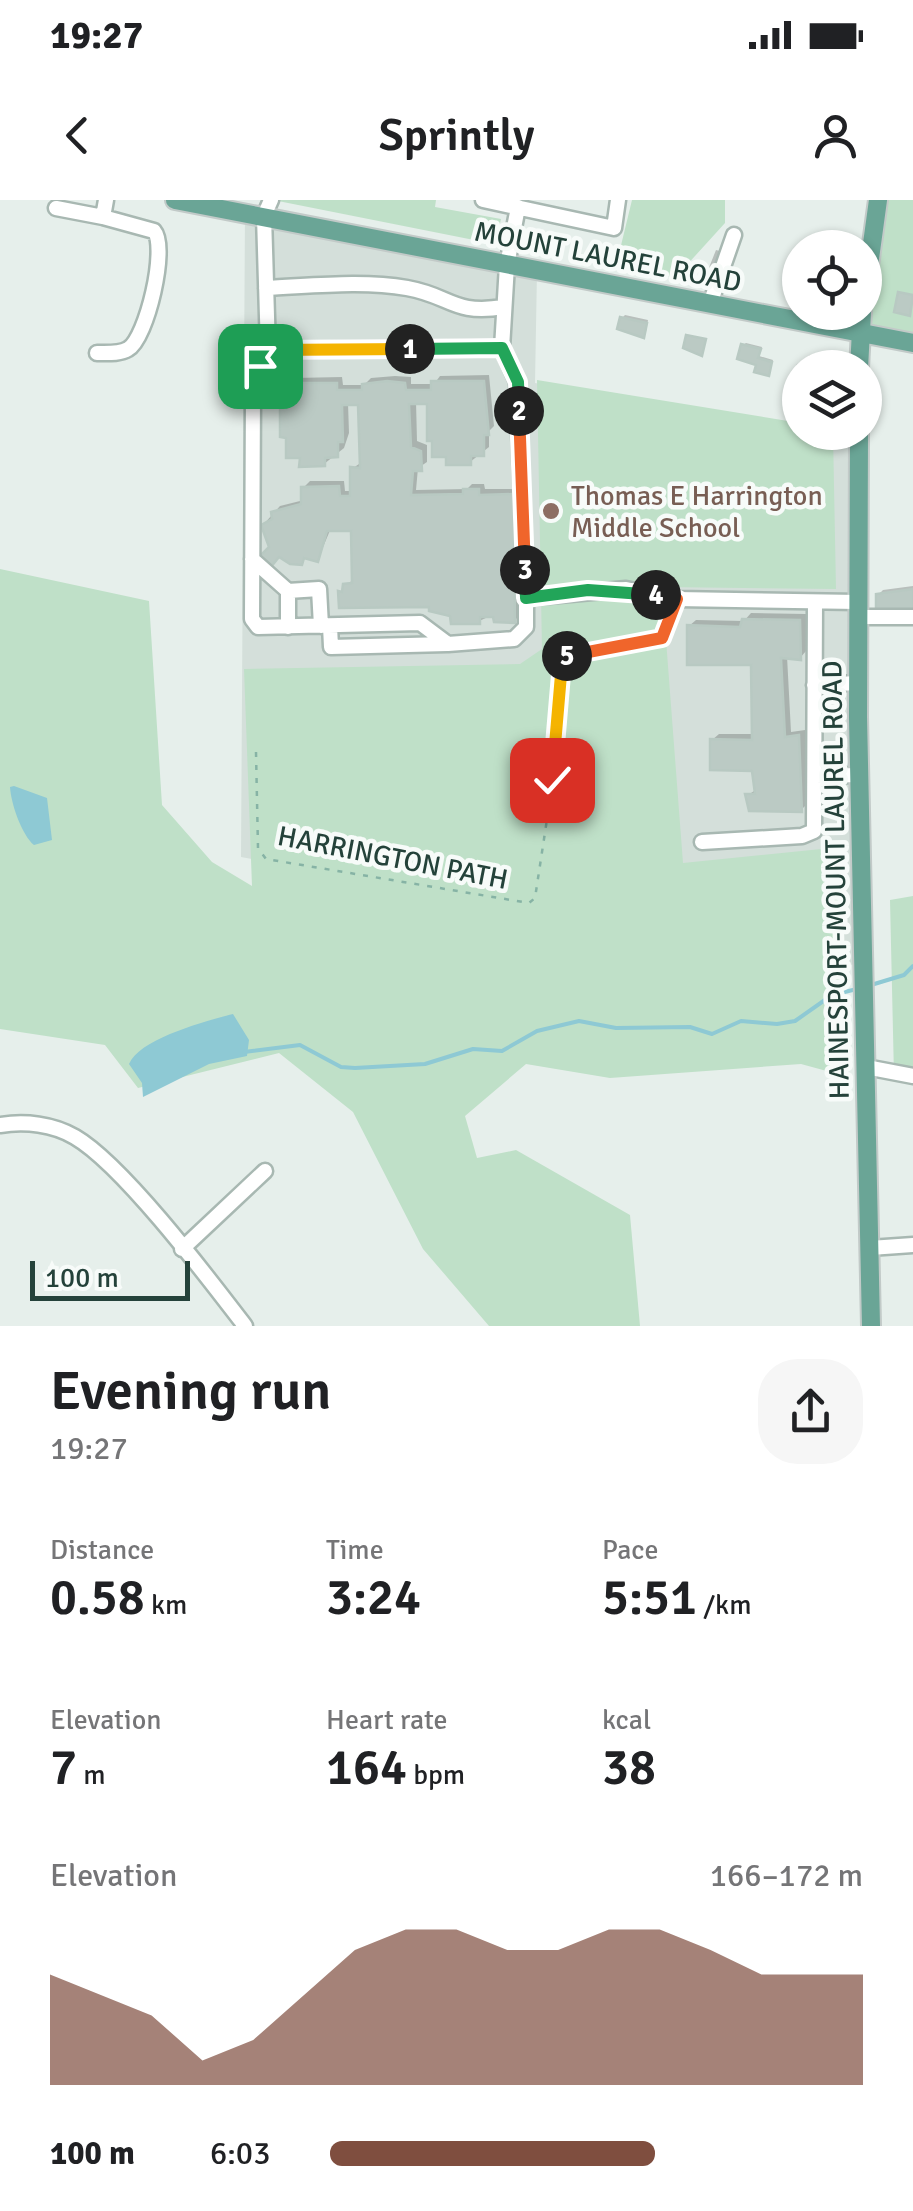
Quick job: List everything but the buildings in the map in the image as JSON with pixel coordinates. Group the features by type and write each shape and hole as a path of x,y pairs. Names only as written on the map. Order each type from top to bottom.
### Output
{"main road":[{"name":"MOUNT LAUREL ROAD","path":"174,200 268,208 507,265 913,343"},
{"path":"874,230 878,200"},
{"path":"860,330 860,350"},
{"name":"HAINESPORT-MOUNT LAUREL ROAD","path":"860,450 859,775 871,1326"}],"street":[{"path":"103,216 106,200"},
{"path":"483,200 614,228 618,200"},
{"path":"252,559 288,591 320,590 331,646 448,644 522,635 526,628 526,598 518,382 502,348 507,265 518,207"},
{"path":"56,208 154,231 161,250 148,310 135,343 118,352 97,353"},
{"path":"268,208 268,350 253,388 254,624 288,627 420,623 448,644"},
{"path":"710,304 734,235"},
{"path":"266,288 378,285 410,288 471,312 504,307"},
{"path":"268,350 502,348"},
{"path":"526,598 626,589 677,599 815,602 913,617"},
{"path":"288,591 288,627"},
{"path":"702,842 802,836 814,831 815,602"},
{"path":"814,686 858,683"},
{"path":"816,776 859,775"},
{"path":"866,1067 913,1076"},
{"path":"0,1126 49,1126 86,1144 246,1326"},
{"path":"182,1250 265,1171"},
{"path":"870,1248 913,1245"}],"path":[{"name":"HARRINGTON PATH","path":"256,752 258,848 266,859 529,902 535,898 552,780 562,663 568,655 662,638 677,599"}],"shaded area":[{"name":"Thomas E Harrington Middle School","path":"245,213 537,271 535,383 782,425 782,450 859,450 863,961 772,990 543,912 241,857"}],"green space":[{"path":"273,200 436,200 435,207 501,219 497,236 474,240"},
{"path":"632,200 725,200 725,223 675,278 616,266"},
{"path":"879,200 913,200 913,342 860,334 861,330 882,330 882,230 875,230"},
{"path":"537,380 782,420 782,450 833,450 836,589 662,587 683,863 841,847 845,1076 801,1064 610,1078 526,1064 465,1116 477,1158 516,1150 630,1215 640,1326 489,1326 423,1249 353,1112 279,1053 138,1088 105,1045 0,1029 0,569 149,601 162,805 212,862 252,886 244,669 520,664 542,649"},
{"path":"913,896 913,1075 894,1076 890,900"}],"water":[{"path":"10,787 47,798 52,840 34,845 30,840 15,810"},
{"path":"233,1014 249,1040 247,1056 209,1064 143,1097 142,1083 129,1064 136,1055 175,1032"}],"waterway":[{"path":"871,985 904,975 913,966"},
{"path":"244,1052 300,1045 341,1067 425,1064 473,1049 502,1051 537,1031 579,1021 616,1028 690,1027 712,1034 741,1021 795,1021 832,995 857,989"}],"place":[{"name":"Thomas E Harrington Middle School","path":"551,511"}],"route":[{"path":"260,366 268,350 502,348 512,362 518,382 526,598 626,589 677,599 662,638 568,655 562,663 552,780"}]}
